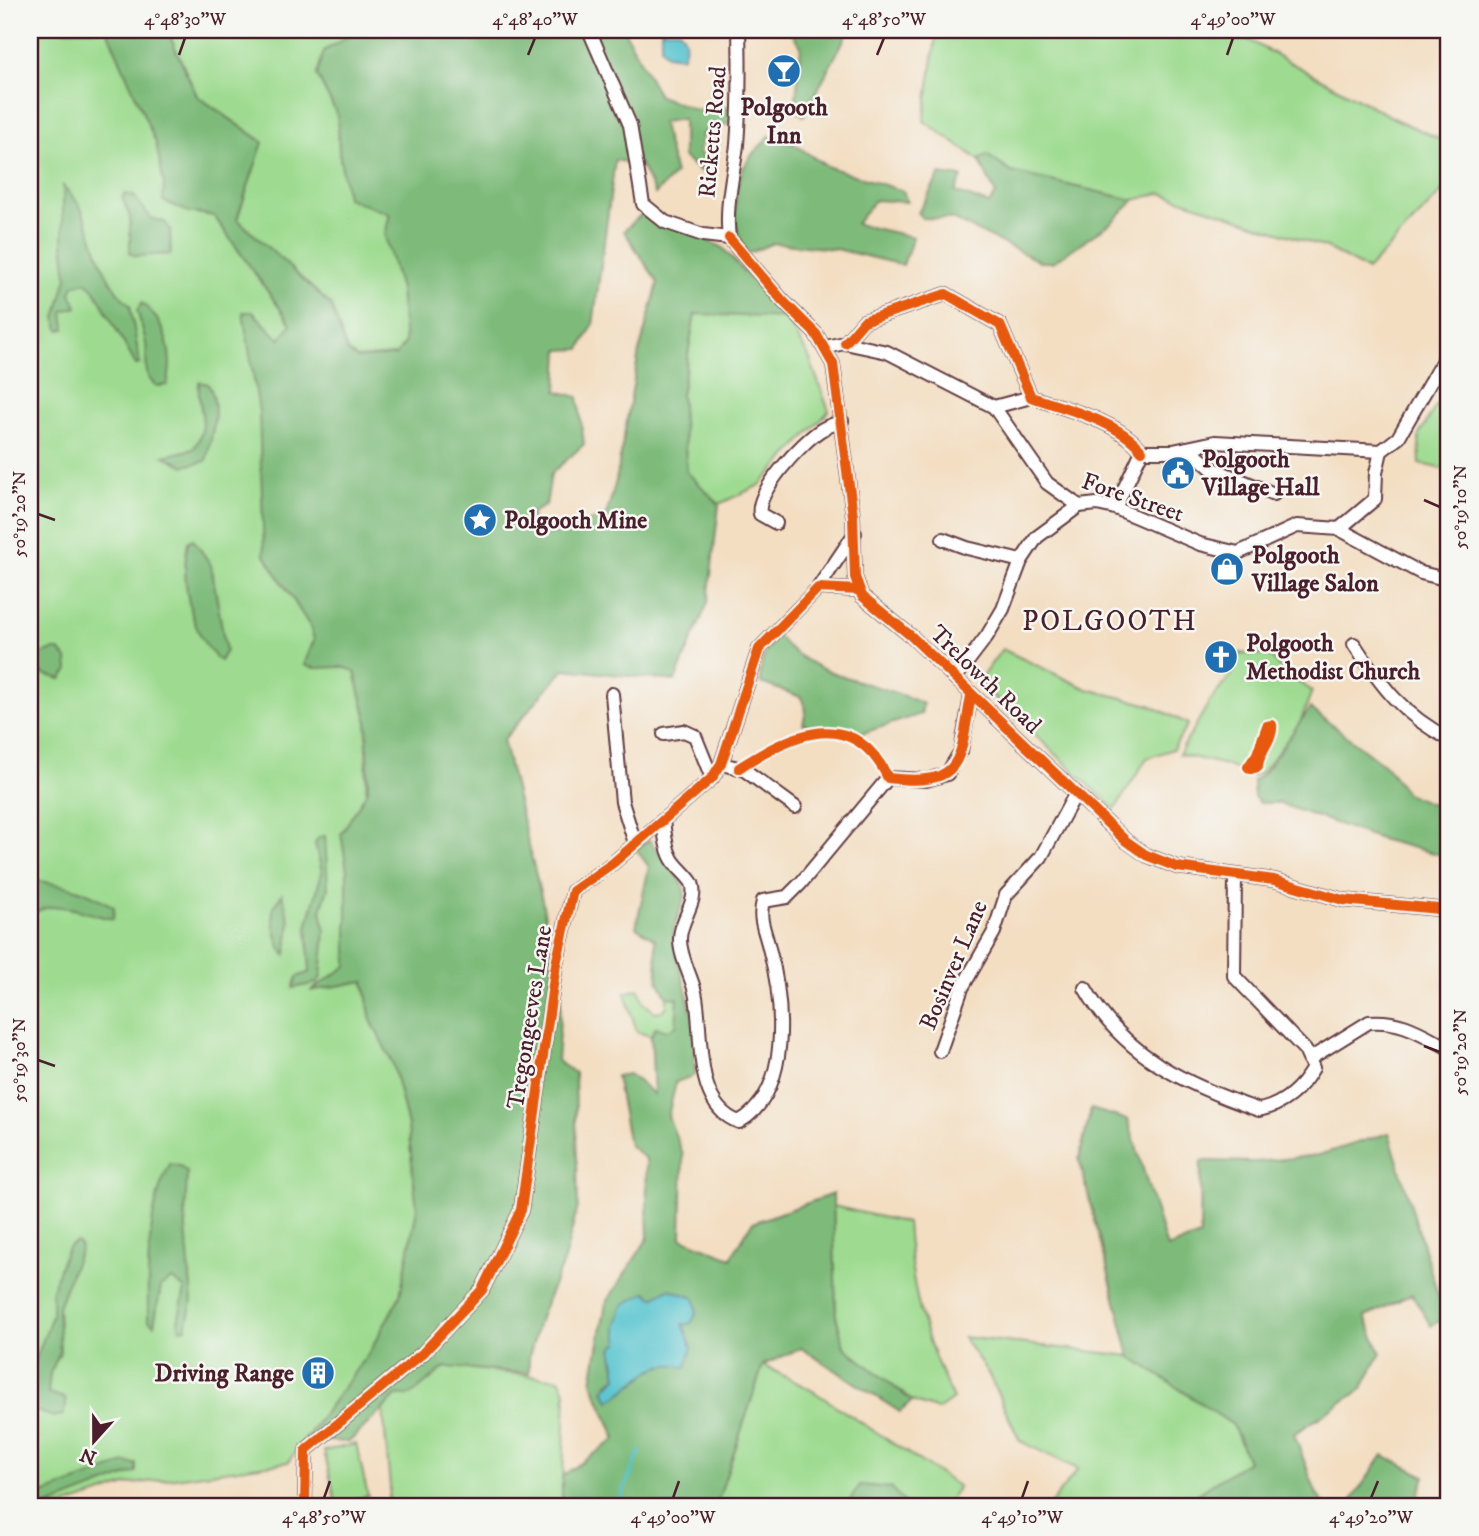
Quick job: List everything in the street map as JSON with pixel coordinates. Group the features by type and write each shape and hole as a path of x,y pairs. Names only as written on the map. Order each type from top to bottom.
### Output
{"street":[{"path":"589,30 630,125 643,204 666,222 703,234 729,238 825,347 838,381 855,533 855,577 859,590 818,588"},
{"name":"Ricketts Road","path":"729,238 726,210 733,179 741,99 739,30"},
{"path":"845,343 864,321 946,294 1000,325 1031,397"},
{"name":"Fore Street","path":"825,347 845,343 887,352 994,407 1047,483 1079,506 1097,504 1115,508 1200,544 1238,554 1297,526 1339,529"},
{"path":"1449,350 1398,438 1381,451 1376,473 1375,499 1339,529 1421,573 1449,580"},
{"path":"994,407 1031,397 1107,425 1142,451 1188,448 1215,442 1381,451"},
{"path":"776,523 760,514 758,505 762,495 778,473 818,431 842,421"},
{"path":"1188,448 1211,468 1273,494"},
{"path":"1115,508 1142,451"},
{"path":"955,678 987,636 1003,609 1021,561 1037,537 1079,506"},
{"name":"Tregongeeves Lane","path":"305,1506 306,1450 423,1353 482,1290 521,1210 556,964 573,891 614,863 712,778 721,764 758,649 818,588 855,533"},
{"path":"943,539 967,548 1021,561"},
{"name":"Trelowth Road","path":"859,590 1126,841 1146,855 1177,867 1274,880 1343,900 1449,910"},
{"path":"1353,644 1407,713 1449,739"},
{"path":"612,694 622,802 635,843"},
{"path":"663,821 672,860 692,883 693,898 684,916 680,942 697,1002 701,1071 720,1107 730,1119 739,1122 750,1116 763,1099 775,1075 781,1043 769,948 760,915 763,901 787,897 888,778 926,780 947,774 961,751 971,696"},
{"path":"664,734 684,731 695,736 712,778"},
{"path":"721,764 743,769 795,807"},
{"name":"Bosinver Lane","path":"940,1051 962,988 994,932 1006,895 1041,857 1076,793"},
{"path":"1085,988 1106,1021 1146,1058 1259,1110 1275,1107 1307,1079 1313,1068 1311,1058 1234,976 1235,876"},
{"path":"1311,1058 1369,1022 1380,1021 1407,1026 1449,1048"}],"green space":[{"path":"30,30 107,30 111,33 214,216 291,324 355,672 367,719 364,983 371,1020 393,1064 408,1126 417,1209 400,1296 370,1351 288,1462 126,1485 64,1506 30,1506"},
{"path":"107,30 167,30 197,96 263,142 237,219 331,305 347,351 357,358 396,355 405,343 400,289 385,236 390,214 347,198 339,152 338,116 317,75 324,51 352,34 374,30 624,30 659,96 696,110 732,107 730,123 702,134 699,153 706,159 701,172 683,157 683,119 662,122 675,174 655,194 641,165 615,160 593,325 580,349 559,350 557,391 578,397 584,444 551,474 546,505 532,513 533,540 606,516 616,481 639,352 658,283 624,231 644,212 722,247 786,318 695,314 681,395 687,472 719,504 708,602 675,681 564,669 503,740 542,900 561,1004 557,1061 575,1073 578,1207 564,1260 541,1314 529,1357 529,1373 445,1367 411,1395 396,1396 349,1442 305,1440 370,1351 400,1296 417,1209 408,1126 393,1064 371,1020 364,981 310,991 347,966 347,870 341,834 368,790 367,719 355,672 342,667 317,668 304,665 314,640 311,628 264,554 259,411 243,312 253,312 280,340 291,324 214,216 189,212 163,201 164,184 156,143"},
{"path":"167,30 374,30 317,75 338,116 339,152 390,214 385,236 400,289 405,343 396,355 357,358 347,351 330,305 237,219 263,142 197,96"},
{"path":"789,30 848,32 804,116 795,110 801,46"},
{"path":"937,30 1230,30 1397,120 1449,143 1446,188 1367,270 1327,248 1161,193 1134,200 1011,172 987,155 979,160 924,121"},
{"path":"769,136 794,144 826,166 903,191 907,202 875,200 856,224 913,237 903,265 836,249 773,243 749,253 738,233 736,194 748,160"},
{"path":"987,155 1011,172 1134,200 1111,223 1053,262 1041,262 953,219 922,218 918,213 940,174 962,177 955,192 989,204 996,194 979,160"},
{"path":"63,186 81,208 112,284 130,305 140,364 136,365 94,289 86,282 74,285 71,293 77,307 63,311 65,329 59,330 56,318 67,277 63,242"},
{"path":"126,194 134,196 151,218 165,222 170,229 171,254 136,256 130,253 130,217 122,197"},
{"path":"142,303 163,330 170,363 167,385 157,386 147,372 146,344 137,310"},
{"path":"695,313 786,318 809,357 829,411 760,485 719,504 687,473 681,395"},
{"path":"199,382 208,384 212,392 215,412 213,432 206,461 185,466 164,456 193,449 199,439 203,423"},
{"path":"1449,384 1449,470 1420,464 1419,435"},
{"path":"193,539 211,565 226,651 220,661 201,637 190,606 185,573 188,542"},
{"path":"777,635 791,650 825,670 923,704 921,714 860,734 803,724 806,710 801,697 761,683 763,658"},
{"path":"1002,649 1087,689 1150,705 1188,724 1173,749 1147,758 1115,809 978,682"},
{"path":"59,650 67,659 68,670 61,679 43,674 32,662 34,657"},
{"path":"1240,653 1270,655 1282,671 1312,691 1299,725 1261,773 1251,776 1226,765 1179,754 1210,701 1232,674"},
{"path":"1310,708 1387,767 1407,794 1449,811 1449,857 1383,840 1278,803 1260,803 1254,797 1253,781 1263,774"},
{"path":"325,836 328,888 321,910 325,931 321,977 317,983 293,988 297,977 310,972 307,927 322,872 315,843 319,837"},
{"path":"649,840 683,884 685,896 674,928 674,944 693,1016 695,1075 676,1082 668,1116 683,1155 681,1238 731,1258 752,1223 833,1194 836,1316 844,1347 912,1401 900,1412 801,1348 763,1365 716,1506 562,1506 562,1476 616,1439 592,1382 606,1303 648,1238 646,1159 629,1145 616,1076 629,1074 654,1094 651,1036 656,1027 666,1031 676,1026 678,998 667,997 658,981 655,939 636,927 649,867 636,849","holes":["669,1289 694,1298 683,1323 674,1363 653,1368 634,1384 608,1383 617,1377 613,1359 620,1342 616,1327 624,1305 646,1292 653,1298"]},
{"path":"39,881 70,887 94,896 114,907 113,919 61,907 51,907 30,915 30,886"},
{"path":"282,894 290,922 286,955 278,940 273,917 274,906"},
{"path":"639,989 644,1003 655,1012 662,1011 667,1006 667,997 678,997 676,1027 666,1031 656,1027 651,1036 637,1032 625,993"},
{"path":"1091,1109 1128,1120 1167,1248 1200,1236 1201,1161 1256,1162 1319,1155 1389,1133 1445,1318 1431,1326 1412,1294 1365,1317 1381,1353 1362,1389 1294,1434 1317,1495 1326,1506 1179,1506 1248,1461 1233,1425 1130,1356 1079,1159"},
{"path":"170,1164 180,1166 187,1172 185,1216 192,1301 186,1328 180,1329 178,1321 185,1289 172,1279 161,1286 154,1325 148,1320 150,1240 157,1199"},
{"path":"833,1206 907,1223 912,1271 921,1313 934,1354 953,1399 938,1410 912,1401 844,1347 836,1316"},
{"path":"77,1242 81,1247 58,1307 60,1352 50,1373 48,1393 65,1398 66,1405 63,1415 54,1417 30,1409 30,1376 52,1315 52,1290 62,1260 69,1246"},
{"path":"963,1337 1130,1356 1233,1425 1249,1461 1179,1506 1049,1506 1078,1469 1020,1441 988,1373"},
{"path":"763,1365 813,1391 958,1486 947,1506 716,1506"},
{"path":"445,1366 559,1379 566,1392 562,1506 388,1506 390,1487 383,1409 396,1396 411,1394"},
{"path":"356,1444 368,1496 336,1503 324,1451"},
{"path":"1383,1455 1425,1476 1415,1506 1348,1506"},
{"path":"125,1463 136,1464 136,1472 48,1506 30,1506 30,1494 43,1494"},
{"path":"860,1485 891,1488 903,1501 903,1506 846,1506"}],"water":[{"path":"661,30 679,30 682,33 685,50 682,57 667,55 661,47"},
{"path":"669,1289 694,1298 696,1305 696,1312 690,1324 683,1324 692,1347 686,1368 664,1365 654,1369 609,1401 604,1390 617,1377 612,1348 619,1342 616,1327 623,1305 646,1292 653,1298"}],"waterway":[{"path":"617,1506 640,1452"}],"cycle path":[{"path":"729,238 782,300 816,334 833,364 853,516 855,577 862,596 911,636 1126,841 1146,855 1177,867 1274,880 1343,900 1449,910"},
{"path":"845,343 864,321 946,294 1000,325 1031,397 1106,424 1142,451"},
{"path":"305,1506 306,1450 423,1353 482,1290 521,1210 556,964 573,891 613,863 712,778 721,764 759,649 818,588 859,590"},
{"path":"739,768 780,745 820,732 839,734 857,741 874,755 888,778 932,778 945,773 954,765 960,753 971,696"},
{"path":"1272,725 1271,735 1260,756 1258,767 1251,769 1248,767 1257,754 1267,726 1272,725"}],"place":[{"name":"Polgooth Inn","path":"784,71"},
{"name":"Polgooth Village Hall","path":"1178,473"},
{"name":"Polgooth Mine","path":"480,520"},
{"name":"Polgooth Village Salon","path":"1227,569"},
{"name":"Polgooth Methodist Church","path":"1221,657"},
{"name":"Driving Range","path":"318,1373"}],"district":[{"name":"POLGOOTH","path":"1110,620"}]}
